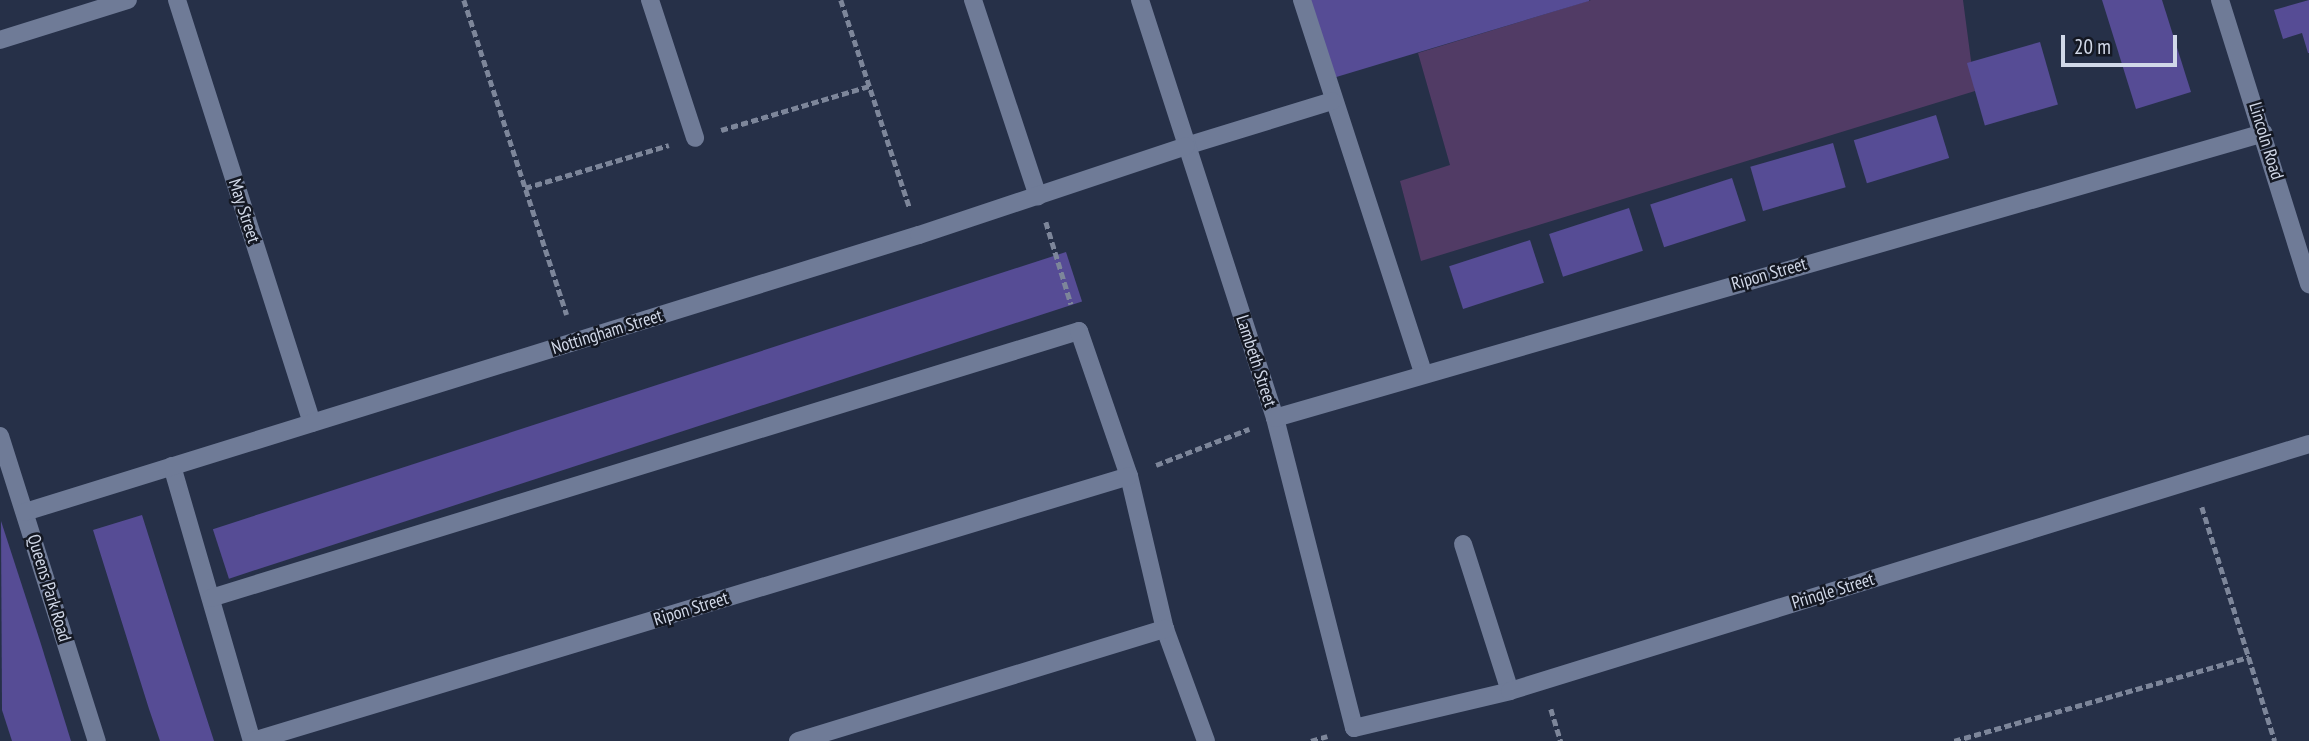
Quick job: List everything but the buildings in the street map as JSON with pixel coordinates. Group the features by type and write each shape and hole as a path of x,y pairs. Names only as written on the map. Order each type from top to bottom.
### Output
{"street":[{"path":"0,40 128,0"},
{"name":"May Street","path":"177,0 312,423"},
{"path":"650,0 695,138"},
{"path":"973,0 1038,197"},
{"name":"Lambeth Street","path":"1140,0 1275,418 1354,728"},
{"path":"1302,0 1332,101 1423,372"},
{"name":"Lincoln Road","path":"2220,0 2264,133 2309,284"},
{"name":"Nottingham Street","path":"25,512 919,235 1186,146 1332,101"},
{"name":"Ripon Street","path":"1275,418 1423,372 2264,133"},
{"path":"211,598 1079,331 1129,476 1165,629 1206,741"},
{"name":"Queens Park Road","path":"0,436 97,741"},
{"name":"Pringle Street","path":"1354,728 1510,691 2309,444"},
{"path":"172,466 252,741"},
{"name":"Ripon Street","path":"252,741 1129,476"},
{"path":"1463,544 1510,691"},
{"path":"798,741 1165,629"}],"path":[{"path":"464,0 575,342"},
{"path":"841,0 919,235"},
{"path":"1038,197 1079,331"},
{"path":"1129,476 1275,418"},
{"path":"2193,480 2275,741"},
{"path":"1954,741 2249,657"}],"shaded area":[{"path":"1591,0 1963,0 1975,91 1421,261 1400,181 1450,165 1418,53"}]}
